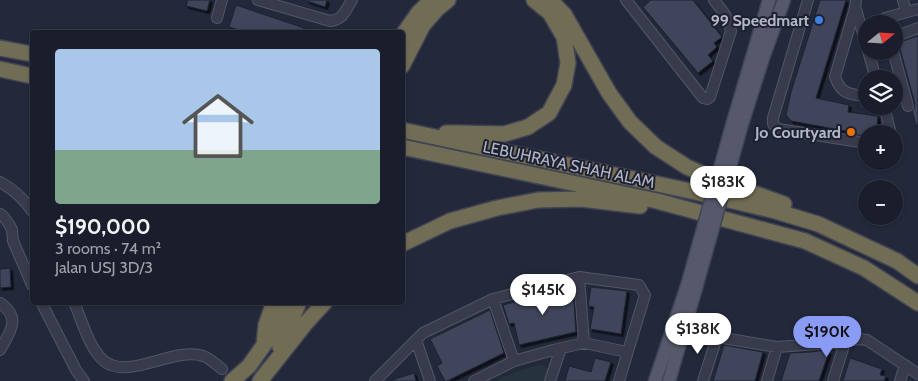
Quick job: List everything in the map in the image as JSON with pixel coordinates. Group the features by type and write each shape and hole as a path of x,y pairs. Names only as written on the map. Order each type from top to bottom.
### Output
{"highway":[{"path":"405,32 419,12 432,0"},
{"path":"405,60 423,25 448,0"},
{"path":"427,135 457,132 504,134 528,127 549,113 564,85 568,63 564,37 550,13 534,0"},
{"path":"550,0 564,14 609,93 630,122 656,147 686,167 714,180 786,205 818,224"},
{"path":"0,48 30,54"},
{"path":"0,69 30,76"},
{"name":"LEBUHRAYA SHAH ALAM","path":"405,131 695,192 775,211 818,224 897,261 918,276"},
{"name":"LEBUHRAYA SHAH ALAM","path":"405,148 657,200 805,241 864,268 918,303"},
{"path":"405,243 450,221 497,208 538,200 581,198 701,212"},
{"path":"264,345 266,325 273,305"},
{"path":"232,381 249,366 277,327 286,305"},
{"path":"272,367 298,305"},
{"path":"260,381 322,305"}],"main road":[{"path":"669,381 691,287 769,0"},
{"path":"737,123 784,0"},
{"path":"655,381 691,287"}],"street":[{"path":"217,18 222,0"},
{"path":"258,0 330,21 342,17 352,0"},
{"path":"626,0 703,98 707,99 710,97 731,31 730,22 714,0"},
{"path":"808,0 773,118 773,124 778,129 858,141"},
{"path":"903,0 906,12"},
{"path":"856,4 835,77 842,91 858,95"},
{"path":"896,15 918,9"},
{"path":"903,34 918,28"},
{"path":"895,60 908,106"},
{"path":"0,182 21,197 30,208"},
{"path":"0,214 10,224 13,241 30,280"},
{"path":"0,230 12,230"},
{"path":"579,277 584,343"},
{"path":"375,381 423,333 492,299 579,277 639,285 645,295 619,381"},
{"path":"492,299 514,361"},
{"path":"0,304 9,309 12,320 11,329 0,350"},
{"path":"44,305 76,370 84,381"},
{"path":"75,305 95,350 105,361 111,364 129,367 170,357 194,354 207,357 222,369"},
{"path":"703,381 717,337 777,347 845,342 858,339 867,340 918,374"},
{"path":"416,340 430,381"},
{"path":"833,381 845,342"},
{"path":"474,381 514,361 584,343 627,352"},
{"path":"767,381 777,347"},
{"path":"550,381 561,348"},
{"path":"900,381 905,365"}],"shaded area":[{"path":"541,364 548,369 544,381 495,381 518,371"}],"building":[{"path":"188,0 210,0 207,11 186,6"},
{"path":"307,0 327,0 325,7"},
{"path":"651,0 693,0 722,37 714,43 717,47 708,55 713,61 698,73 643,7"},
{"path":"820,0 846,0 816,98 849,105 848,112 858,113 858,115 878,116 877,125 858,125 858,135 791,121 786,115 791,92"},
{"path":"236,5 304,28 304,30 239,30 229,27"},
{"path":"918,36 918,125 916,125 912,111 915,104 903,60 903,41"},
{"path":"10,268 11,287 0,288 0,269"},
{"path":"573,287 576,332 519,345 514,323 509,324 503,305"},
{"path":"591,287 627,291 621,334 590,329 594,307 588,306"},
{"path":"490,310 504,353 445,381 437,366 442,363 430,339"},
{"path":"724,345 763,352 755,381 713,381"},
{"path":"825,350 829,352 819,381 781,381 790,353"},
{"path":"595,358 611,362 605,381 565,381 569,366 591,372"},
{"path":"850,358 882,369 880,375 886,376 884,381 843,381"},
{"path":"414,373 416,381 392,381 392,380"}],"place":[{"name":"99 Speedmart","path":"819,20"},
{"name":"Jo Courtyard","path":"851,132"}]}
